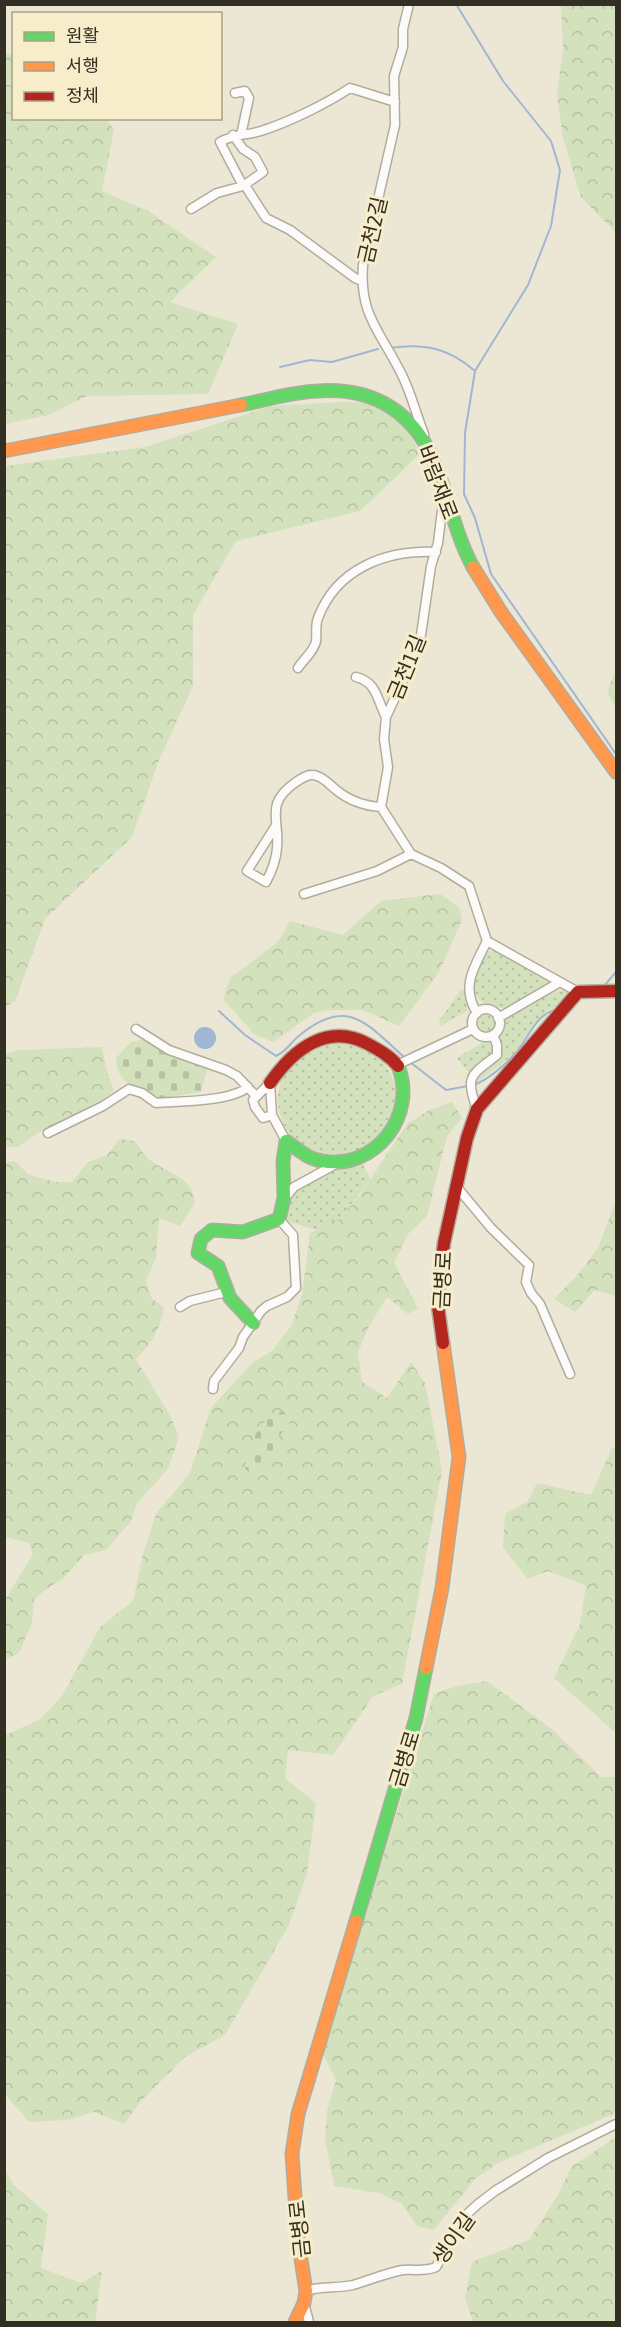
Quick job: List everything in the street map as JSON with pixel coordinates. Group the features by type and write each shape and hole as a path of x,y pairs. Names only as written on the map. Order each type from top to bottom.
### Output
{"street":[{"name":"금천2길","path":"409,4 403,29 403,47 394,76 393,137 363,265 362,281 367,314 402,375 427,445"},
{"path":"362,281 290,230 266,218 246,187 243,186 220,142 237,135 261,130 332,100 350,88 395,102"},
{"path":"190,208 217,193 243,186 263,172 255,157 243,149 237,135 249,98 245,91 235,93"},
{"name":"바람재로","path":"4,451 315,391 361,393 394,409 408,420 427,445 469,561 490,597 616,772"},
{"name":"금천1길","path":"381,807 388,767 384,740 387,717 421,635 444,491"},
{"path":"298,668 316,644 316,625 334,591 359,567 392,554 436,552"},
{"path":"356,677 365,680 375,691 387,717"},
{"path":"275,827 247,871 266,882 275,864 278,845 275,827 276,807 280,798 296,781 312,774 319,776 345,796 364,805 381,807 411,854 441,868 469,886 487,940 583,993 611,992"},
{"path":"304,894 355,876 377,871 411,854"},
{"path":"477,1013 471,1004 469,980 487,940"},
{"path":"498,1018 560,982"},
{"name":"금병로","path":"305,2297 298,2240 292,2154 298,2114 416,1718 442,1587 459,1457 437,1299 444,1243 456,1186 467,1138 477,1109 583,993"},
{"path":"489,1010 498,1018 499,1026 493,1035 484,1037 473,1029 472,1020 477,1013 489,1010"},
{"path":"136,1029 169,1050 237,1076 256,1096"},
{"path":"399,1064 473,1029"},
{"path":"213,1389 214,1381 239,1348 253,1323 267,1306 287,1297 296,1288 293,1235 279,1219 278,1214 285,1198 294,1187 338,1163 356,1160 374,1149 397,1124 404,1102 399,1064 364,1041 347,1034 334,1035 305,1045 282,1066 270,1083 253,1100 263,1118 272,1115"},
{"path":"477,1109 471,1085 475,1071 497,1055 497,1045 493,1035"},
{"path":"270,1083 272,1115 286,1141 312,1158 338,1163"},
{"path":"48,1133 103,1106 129,1089 142,1093 156,1103 218,1097 240,1093 248,1087"},
{"path":"285,1198 283,1176 286,1141"},
{"path":"456,1186 491,1228 526,1262 526,1282 540,1304 570,1374"},
{"path":"253,1323 241,1313 226,1292 220,1269 215,1262 198,1252 197,1245 202,1237 212,1230 243,1232 279,1219"},
{"path":"180,1306 190,1301 226,1292"},
{"name":"생이길","path":"305,2297 319,2286 351,2285 382,2274 406,2270 428,2271 436,2267 466,2215 478,2204 548,2158 616,2124"},
{"path":"295,2322 305,2297"},
{"path":"305,2297 309,2322"}],"green space":[{"path":"561,5 616,5 616,233 581,197 563,138 557,94 563,50"},
{"path":"4,53 12,55 12,120 107,120 114,129 102,191 148,211 216,257 170,302 238,324 208,394 87,396 49,415 5,424"},
{"path":"367,403 400,420 421,453 360,511 236,541 193,615 193,686 159,760 132,837 45,919 15,1001 5,1007 5,466 145,447 271,406"},
{"path":"616,670 616,708 607,692"},
{"path":"440,894 459,907 462,920 439,972 399,1026 363,1010 329,1010 314,1013 273,1042 254,1034 223,999 230,978 278,942 290,921 343,935 381,901"},
{"path":"490,951 496,951 549,980 548,985 504,1008 487,1004 476,996 473,983 481,962"},
{"path":"564,989 568,991 564,1003 548,1010 535,1023 512,1056 476,1083 478,1072 495,1060 501,1031 509,1015 527,1004"},
{"path":"461,990 464,990 467,998 467,1011 440,1026 439,1020"},
{"path":"481,1014 489,1014 495,1020 495,1028 489,1034 481,1034 475,1028 475,1020"},
{"path":"145,1039 208,1067 201,1092 157,1099 124,1080 117,1068 116,1058 131,1042"},
{"path":"337,1040 360,1044 379,1057 392,1076 396,1099 392,1122 379,1141 360,1154 337,1158 314,1154 295,1141 282,1122 278,1099 282,1076 295,1057 314,1044"},
{"path":"485,1041 494,1046 494,1053 469,1073 457,1058"},
{"path":"102,1047 107,1072 114,1090 102,1100 40,1132 18,1147 5,1147 5,1054 19,1050"},
{"path":"452,1102 462,1118 447,1136 427,1216 408,1234 394,1263 418,1308 408,1314 387,1297 369,1326 358,1352 362,1382 387,1398 411,1362 425,1383 442,1471 402,1684 373,1696 333,1755 288,1750 285,1778 316,1803 307,1874 289,1925 225,2035 185,2057 140,2102 124,2124 94,2112 67,2120 29,2122 5,2094 4,1736 40,1719 62,1696 100,1627 133,1601 143,1554 156,1514 190,1473 211,1408 252,1363 273,1350 291,1326 302,1295 310,1233 338,1220 360,1195 407,1124 430,1110"},
{"path":"120,1139 135,1141 150,1160 184,1181 193,1193 195,1202 180,1226 159,1218 156,1258 146,1280 152,1299 164,1307 154,1335 136,1359 171,1417 179,1437 168,1469 137,1503 131,1521 106,1550 84,1555 64,1578 34,1599 32,1623 19,1653 5,1660 5,1600 33,1554 29,1543 5,1537 5,1163 15,1161 29,1175 56,1182 72,1182 88,1162 107,1155"},
{"path":"363,1159 364,1168 371,1179 338,1221 317,1230 283,1220 289,1199 298,1189 326,1174"},
{"path":"616,1200 616,1296 595,1290 575,1312 554,1299 580,1272 598,1248"},
{"path":"284,1411 290,1425 277,1440 265,1472 253,1475 245,1469 252,1442 268,1419"},
{"path":"612,1448 616,1449 616,1733 554,1678 580,1624 586,1586 548,1571 528,1579 503,1548 505,1514 528,1501 537,1483 591,1495"},
{"path":"487,1681 552,1729 601,1777 616,1777 616,2113 498,2163 475,2179 434,2230 417,2226 402,2204 379,2193 334,2186 325,2138 327,2111 336,2080 322,2052 434,1694 457,1686"},
{"path":"616,2137 616,2322 473,2322 465,2298 472,2262 529,2240 559,2193 571,2167"},
{"path":"4,2168 15,2186 48,2214 41,2268 81,2283 102,2271 95,2322 5,2322"}],"water":[{"path":"205,1027 213,1030 216,1038 213,1046 205,1049 197,1046 194,1038 197,1030"}],"waterway":[{"path":"456,4 503,81 551,141 560,170 551,226 528,285 475,371 465,433 464,494 475,518 491,574 616,754"},
{"path":"390,348 414,346 436,349 456,357 475,371"},
{"path":"280,367 310,360 332,362 378,349"},
{"path":"604,986 616,972"},
{"path":"474,1085 505,1064 541,1018 554,1010"},
{"path":"219,1011 245,1035 276,1056 317,1023 331,1017 345,1016 357,1019 368,1026 405,1058"},
{"path":"410,1062 446,1090 468,1086"}],"traffic: fast":[{"path":"241,405 299,393 339,391 376,399 392,408 406,419 429,450 442,481 462,543 473,567"},
{"path":"253,1323 230,1298 218,1266 198,1253 201,1239 212,1230 243,1232 279,1219 284,1198 283,1161 286,1141 307,1156 322,1161 341,1162 359,1157 375,1148 387,1136 397,1120 402,1103 403,1085 398,1066"},
{"path":"356,1921 416,1718 426,1668"}],"traffic: slow":[{"path":"4,451 241,405"},
{"path":"473,567 501,612 616,772"},
{"path":"426,1668 442,1588 459,1457 443,1343"},
{"path":"295,2322 304,2303 306,2291 298,2240 292,2154 298,2114 356,1921"}],"traffic: jam":[{"path":"443,1343 437,1299 444,1243 467,1138 477,1109 578,992 616,991"},
{"path":"270,1083 300,1050 325,1038 339,1036 368,1044 398,1066"}]}
